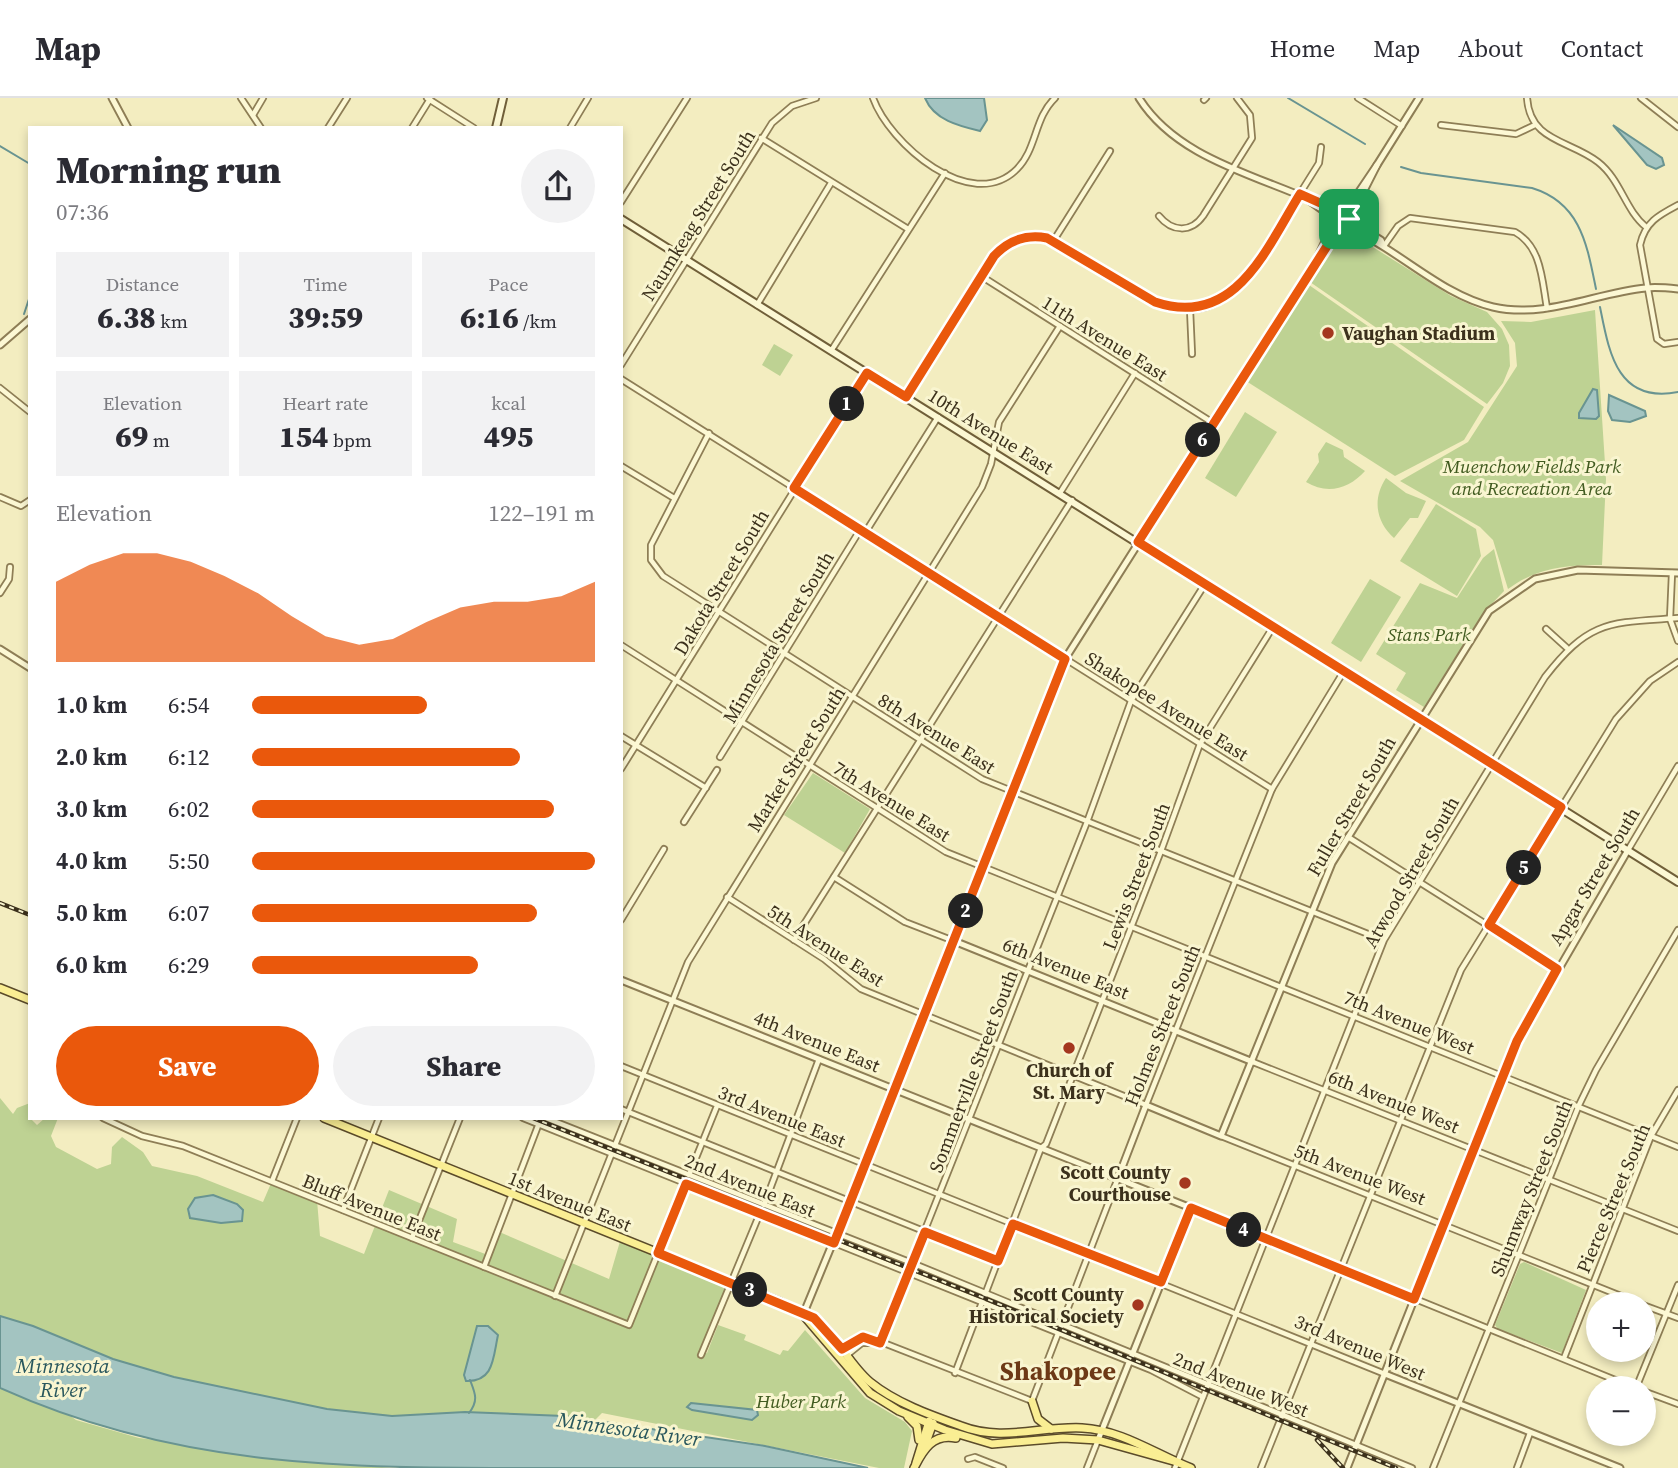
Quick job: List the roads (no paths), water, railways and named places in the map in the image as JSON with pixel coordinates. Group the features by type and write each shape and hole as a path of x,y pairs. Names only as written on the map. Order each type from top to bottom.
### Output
{"main road":[{"path":"496,126 503,98"},
{"name":"10th Avenue East","path":"623,220 1678,882"},
{"path":"0,988 28,999"},
{"name":"1st Avenue East","path":"329,1120 733,1283 803,1315 868,1380 883,1391 934,1415 990,1433 1102,1430 1167,1455 1176,1465"},
{"name":"1st Avenue East","path":"841,1355 870,1393 929,1428 981,1442 1013,1444 1066,1438 1098,1440 1176,1465"},
{"path":"1032,1402 1038,1419 1052,1430"},
{"path":"899,1411 914,1423 919,1444 917,1463"},
{"path":"917,1463 934,1415"},
{"path":"919,1444 929,1428"},
{"path":"917,1463 934,1440 947,1436 981,1442"},
{"path":"1176,1465 1191,1468"}],"street":[{"path":"112,98 127,126"},
{"path":"242,98 260,126"},
{"path":"253,115 263,98"},
{"path":"329,126 347,98"},
{"path":"413,126 429,98 471,126"},
{"path":"571,126 588,98"},
{"path":"623,199 687,98"},
{"name":"Naumkeag Street South","path":"623,362 761,138 781,114 816,98"},
{"path":"873,98 885,124 898,140 945,173 967,183 983,184 1011,174 1025,159 1039,119 1053,99"},
{"path":"1139,98 1169,134 1200,153 1300,194 1338,217 1349,220 1381,240 1384,246"},
{"path":"1159,216 1175,228 1196,225 1234,167 1253,130 1250,116 1237,98"},
{"path":"1358,98 1402,126"},
{"path":"1312,269 1338,217 1377,165 1419,98"},
{"path":"1527,98 1535,125 1550,139 1590,156 1610,172 1634,215 1646,227"},
{"path":"1641,98 1678,127"},
{"path":"1441,125 1516,134 1535,125"},
{"path":"761,138 908,229"},
{"path":"906,397 994,256 1011,242 1034,236 1054,240 1155,302 1189,309 1215,302 1237,288 1320,163 1321,147"},
{"path":"1054,240 1110,151"},
{"path":"803,1315 896,1089 1065,659 1312,269 1349,220 1377,165"},
{"path":"831,351 945,173"},
{"path":"757,305 831,183"},
{"path":"1678,205 1654,218 1646,227 1640,244 1657,339 1664,344 1678,342"},
{"path":"1338,217 1343,226 1384,246 1478,302 1504,309 1548,308 1646,288 1678,289"},
{"path":"1384,246 1398,226 1410,218 1515,232 1527,240 1536,253 1548,308"},
{"name":"11th Avenue East","path":"981,276 1213,423"},
{"path":"1189,309 1192,354"},
{"path":"0,345 28,321"},
{"name":"Market Street South","path":"555,1296 670,1000 688,962 986,479 999,422 1060,326"},
{"name":"Dakota Street South","path":"623,766 867,373"},
{"path":"1060,493 1135,373"},
{"name":"Shakopee Avenue East","path":"623,380 1272,789"},
{"path":"0,388 28,410"},
{"name":"Minnesota Street South","path":"720,757 938,417"},
{"path":"623,467 674,498 709,433"},
{"path":"0,497 21,506 28,501"},
{"name":"8th Avenue East","path":"674,498 651,545 651,561 663,576 920,741 982,779 1013,793 1384,940"},
{"path":"794,940 1072,500"},
{"path":"0,593 9,579 10,567"},
{"name":"Fuller Street South","path":"1221,1136 1332,863 1489,611 1535,579 1578,570 1675,573"},
{"path":"1675,573 1670,619 1678,641"},
{"name":"Sommerville Street South","path":"880,1343 1087,822 1131,701 1205,584"},
{"name":"Atwood Street South","path":"1176,1465 1384,940 1418,880 1545,677 1567,648 1593,631 1630,620 1678,618"},
{"name":"Lewis Street South","path":"955,1373 1041,1147 1046,1144 1132,927 1200,744 1273,627"},
{"path":"1546,629 1567,648"},
{"name":"7th Avenue East","path":"623,646 807,766 946,852 1207,957"},
{"path":"0,649 28,667"},
{"path":"1261,1468 1461,970 1632,698 1650,681 1678,662"},
{"name":"Holmes Street South","path":"1032,1402 1088,1252 1272,789 1344,671"},
{"path":"623,737 706,788"},
{"name":"Apgar Street South","path":"1347,1468 1526,1021 1678,766"},
{"path":"684,822 717,770"},
{"path":"1348,837 1557,969"},
{"path":"623,917 664,849"},
{"name":"6th Avenue East","path":"834,877 905,922 1176,1030"},
{"name":"5th Avenue East","path":"727,897 794,940 856,986 1146,1105"},
{"name":"Shumway Street South","path":"1433,1468 1579,1105 1596,1070 1678,930"},
{"name":"7th Avenue West","path":"1207,957 1678,1147"},
{"name":"4th Avenue East","path":"623,981 1191,1208"},
{"name":"6th Avenue West","path":"1176,1030 1678,1231"},
{"path":"764,1205 819,1058"},
{"name":"3rd Avenue East","path":"623,1067 1088,1252"},
{"name":"Pierce Street South","path":"1563,1358 1651,1136 1678,1090"},
{"name":"5th Avenue West","path":"1146,1105 1612,1292"},
{"path":"689,1175 717,1106"},
{"path":"623,1110 998,1261"},
{"name":"Bluff Avenue East","path":"107,1120 142,1136 183,1146 629,1325 658,1253"},
{"path":"272,1181 296,1120"},
{"path":"342,1210 378,1120"},
{"path":"412,1238 459,1120"},
{"name":"2nd Avenue East","path":"527,1120 1130,1363 1181,1384 1203,1397"},
{"path":"484,1267 543,1120"},
{"name":"2nd Avenue East","path":"549,1120 1060,1324"},
{"path":"658,1253 686,1184"},
{"path":"1087,1468 1191,1208 1607,1376"},
{"path":"701,1355 760,1213"},
{"name":"3rd Avenue West","path":"1088,1252 1620,1468"},
{"path":"1641,1376 1678,1285"},
{"name":"5th Avenue West","path":"1656,1310 1678,1318"},
{"name":"2nd Avenue West","path":"1060,1324 1412,1468"},
{"path":"841,1355 863,1337 1032,1402"},
{"path":"1656,1396 1678,1404"},
{"path":"1517,1468 1530,1433"},
{"path":"968,1459 975,1457 1003,1468"}],"water":[{"path":"925,98 984,98 987,120 980,131 956,124 934,112"},
{"path":"1613,125 1662,158 1664,165 1656,169 1647,165"},
{"path":"1593,389 1597,390 1599,416 1596,419 1579,418 1579,413"},
{"path":"1609,395 1645,411 1646,416 1630,422 1612,420 1608,411"},
{"path":"213,1195 237,1204 243,1210 242,1221 221,1223 190,1218 188,1209 195,1198"},
{"name":"Minnesota River","path":"0,1316 33,1326 113,1359 174,1377 327,1409 392,1416 465,1412 564,1416 765,1446 868,1468 395,1467 262,1458 197,1448 131,1434 66,1414 0,1388"},
{"path":"477,1326 488,1326 498,1335 495,1352 487,1373 475,1380 466,1381 464,1375"},
{"path":"691,1403 757,1410 758,1415 752,1420 692,1410 687,1407"}],"waterway":[{"path":"1288,98 1365,144"},
{"path":"0,146 28,163"},
{"path":"1401,167 1421,173 1532,188 1548,195 1561,204 1579,228 1596,289"},
{"path":"24,314 28,302"},
{"path":"1600,307 1613,357 1629,382 1641,390 1658,394 1678,392"},
{"path":"469,1413 475,1400 470,1380"}],"railway":[{"path":"0,903 28,914"},
{"path":"538,1120 984,1298 1396,1468"},
{"path":"1317,1440 1343,1468"}],"place":[{"name":"Vaughan Stadium","path":"1328,333"},
{"name":"Church of St. Mary","path":"1069,1048"},
{"name":"Scott County Courthouse","path":"1185,1183"},
{"name":"Scott County Historical Society","path":"1138,1305"}],"district":[{"name":"Shakopee","path":"1058,1371"}],"park label":[{"name":"Muenchow Fields Park and Recreation Area","path":"1532,477"},
{"name":"Stans Park","path":"1429,634"},
{"name":"Huber Park","path":"801,1401"}]}
